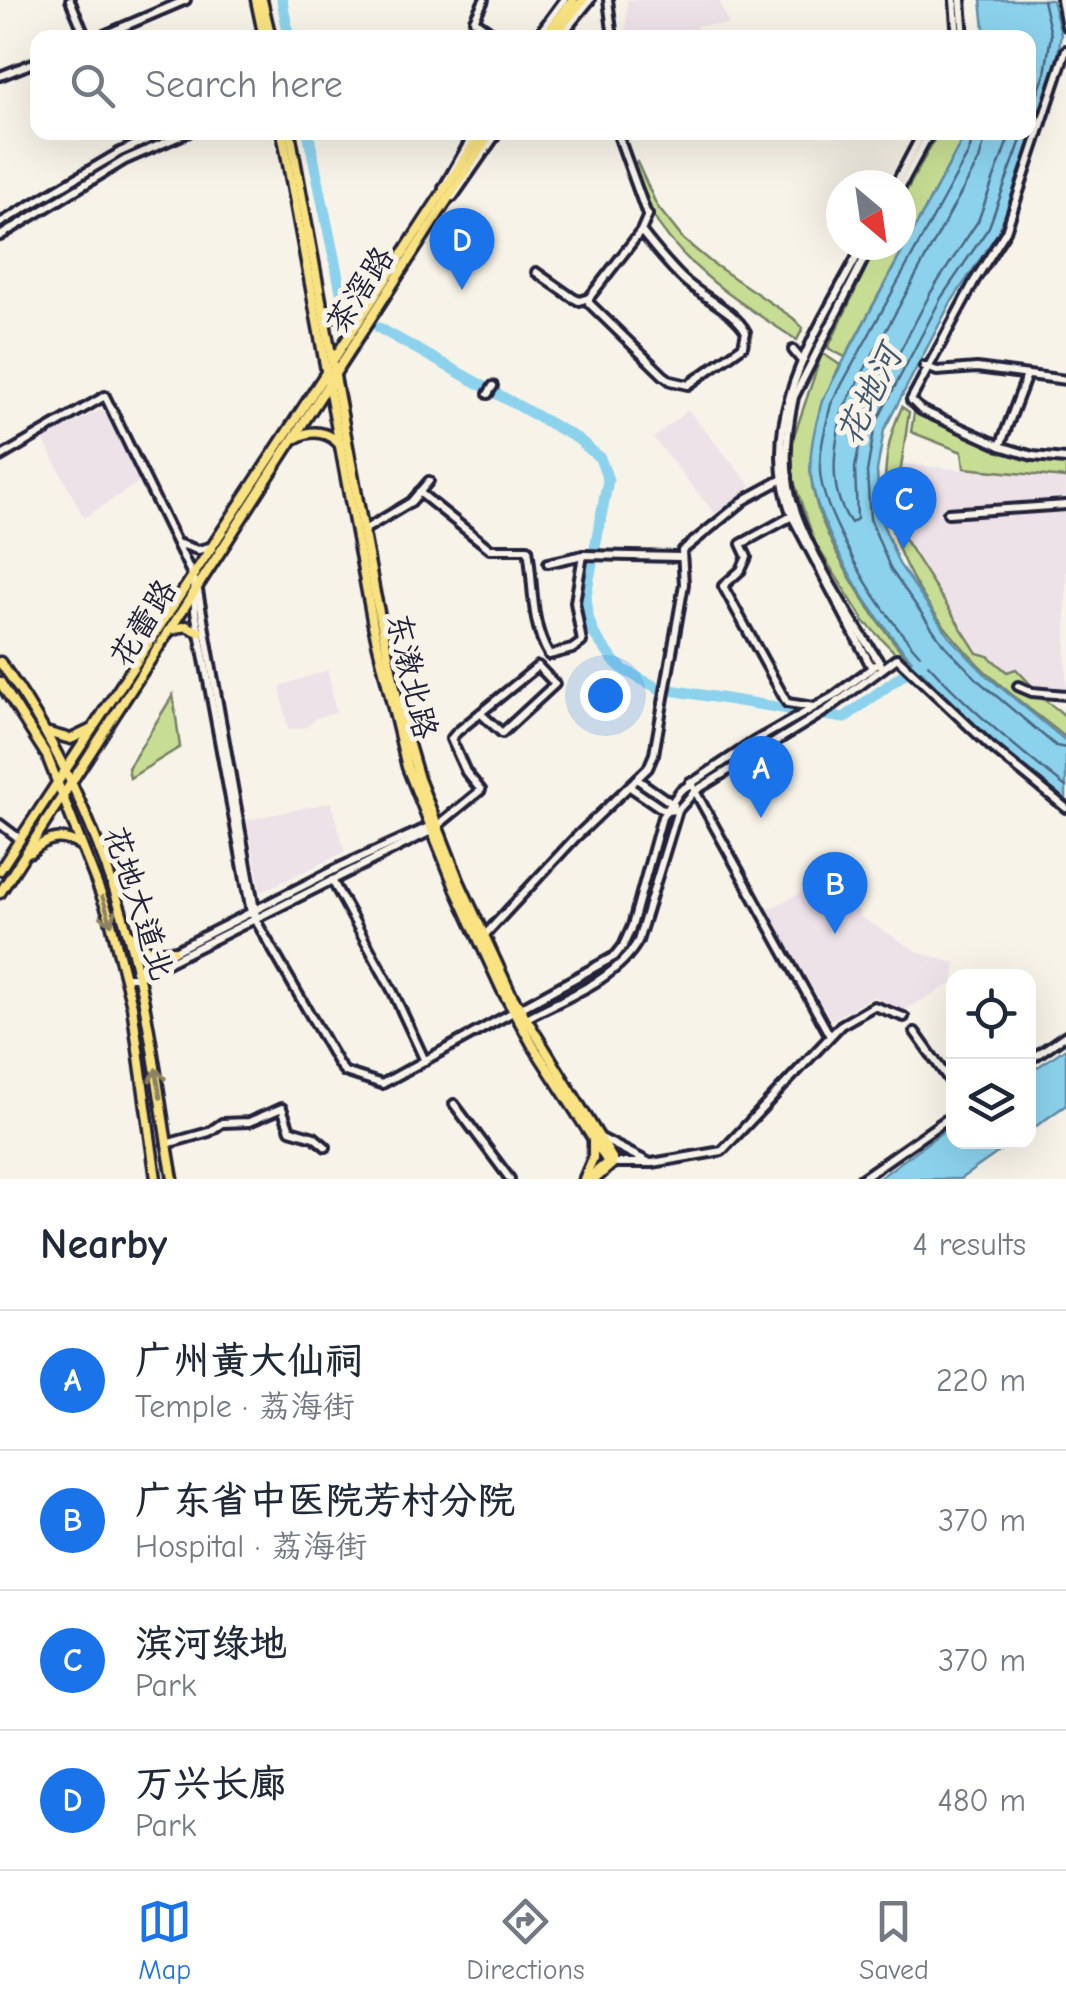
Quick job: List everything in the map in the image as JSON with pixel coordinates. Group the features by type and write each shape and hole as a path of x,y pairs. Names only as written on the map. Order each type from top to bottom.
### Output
{"main road":[{"path":"259,0 265,30"},
{"path":"550,30 573,0"},
{"path":"563,30 589,1"},
{"name":"东漖北路","path":"284,140 402,721 432,827"},
{"name":"东漖北路","path":"291,140 384,678 398,738 432,827 516,1010 610,1163"},
{"name":"茶滘路","path":"332,371 445,198 474,140"},
{"name":"茶滘路","path":"332,371 365,312 488,140"},
{"path":"322,306 346,320 365,312"},
{"name":"花蕾路","path":"0,870 292,440 332,371"},
{"name":"花蕾路","path":"0,893 168,631 215,544 332,371"},
{"path":"292,440 303,434 320,433 333,438 344,450"},
{"path":"168,631 186,626 199,632"},
{"name":"花地大道北","path":"0,662 48,733 66,770 126,931 138,973 172,1179"},
{"name":"花地大道北","path":"0,682 59,783 109,914 126,978 156,1179"},
{"path":"48,733 71,738 96,727"},
{"path":"24,858 49,839 69,839 83,848"},
{"path":"126,931 151,952 173,951"},
{"path":"586,1179 596,1139"},
{"path":"586,1179 610,1163"},
{"path":"595,1179 610,1163"}],"street":[{"path":"70,0 83,30"},
{"path":"116,30 186,0"},
{"path":"484,0 474,20 488,30"},
{"path":"542,30 564,0"},
{"path":"608,0 612,30"},
{"path":"957,0 959,30"},
{"path":"1060,0 1066,26"},
{"path":"1066,50 1006,232 974,280 911,400 921,410 1000,446 1066,460"},
{"path":"0,76 30,64"},
{"path":"0,223 146,140"},
{"path":"0,236 125,160 171,140"},
{"path":"589,298 649,218 620,140"},
{"path":"906,170 922,140"},
{"path":"589,298 592,307 663,374 680,385 695,382 743,346 747,339 743,326 682,279 641,231"},
{"path":"859,260 802,362 782,420 785,478 792,516 874,672"},
{"path":"860,260 794,397 788,421 785,478 812,548 882,665"},
{"path":"536,272 573,298 589,298"},
{"path":"792,350 802,362"},
{"path":"925,367 959,372 977,368 1066,380"},
{"path":"1000,446 1027,375"},
{"path":"488,394 494,386"},
{"path":"0,457 105,396 180,544 194,584 254,912"},
{"path":"481,938 575,838 638,780 652,761 685,580 682,551 746,499 785,478"},
{"path":"364,530 412,502 429,480"},
{"path":"419,492 490,550 528,550 532,598 548,655 572,650 582,642 575,602 585,555"},
{"path":"948,513 1066,505"},
{"path":"792,516 741,544 747,557 741,570 724,586 787,703 815,708"},
{"path":"180,544 198,550 215,544"},
{"path":"548,563 585,555 680,557"},
{"path":"194,584 199,632 254,912 345,1072 382,1084 602,965 623,946 632,926 665,811 828,710 896,658 990,746 1066,808"},
{"path":"126,978 254,912 332,880 432,827 480,790 466,772 451,739 480,713 538,666 554,684 502,734 480,713"},
{"path":"522,1021 627,958 638,942 675,806 690,782 874,672"},
{"path":"1018,686 1032,692 1066,694"},
{"path":"638,780 675,806"},
{"path":"690,782 830,1036"},
{"path":"630,788 665,811"},
{"path":"0,824 21,840"},
{"path":"138,973 173,951 432,827"},
{"path":"332,880 425,1062"},
{"path":"610,1163 652,1164 722,1151 841,1024 874,1006 904,1017"},
{"path":"915,1032 946,1077"},
{"path":"1029,1059 1066,1034"},
{"path":"454,1104 510,1179"},
{"path":"166,1144 209,1132 222,1123 249,1122 282,1108 290,1130 314,1137 326,1146"},
{"path":"861,1179 946,1120"},
{"path":"596,1139 652,1164"}],"shaded area":[{"path":"627,0 719,0 729,25 696,25 698,30 626,30"},
{"path":"102,409 141,481 84,518 43,439"},
{"path":"688,410 751,486 715,514 653,438"},
{"path":"900,464 1066,479 1066,694 1034,688 1016,669 1007,673 988,656 977,653 903,537 895,511"},
{"path":"328,670 336,713 316,718 307,727 288,730 280,686"},
{"path":"331,802 345,852 261,892 247,820"},
{"path":"837,874 861,917 918,952 956,963 955,969 946,969 946,987 902,1011 874,996 831,1020 767,910"}],"green space":[{"path":"934,140 962,140 916,226 916,173"},
{"path":"637,162 657,206 684,240 793,318 803,328 797,340 735,298 678,249 641,193 629,166"},
{"path":"870,260 897,260 845,357 828,348"},
{"path":"822,353 840,365 823,404 812,448 815,499 849,576 913,664 910,668 864,621 815,543 793,479 791,445"},
{"path":"902,407 909,412 895,510 903,537 977,653 988,656 1007,672 1016,669 1034,688 1023,688 1066,717 1066,738 977,663 930,607 912,577 888,512 885,478 890,443"},
{"path":"915,407 935,420 939,418 1001,446 1066,462 1066,478 964,468 962,452 911,432"},
{"path":"173,695 180,747 130,778 128,768"}],"water":[{"path":"981,0 1052,0 1061,34 1055,77 1036,129 1036,30 984,30"},
{"name":"花地河","path":"962,140 1032,140 999,231 950,304 884,430 877,471 880,517 899,564 951,639 987,676 1066,741 1066,800 967,717 881,622 836,548 817,504 810,467 822,401 898,260 916,260 916,226"},
{"path":"1066,1048 1066,1105 1036,1126 1036,1068"},
{"path":"946,1129 946,1149 1003,1149 960,1179 878,1179"}],"waterway":[{"path":"282,0 288,30"},
{"path":"310,140 343,301 349,311"},
{"path":"379,328 578,439 600,458 608,480 586,595 588,617 594,634 624,670 658,688 844,718 927,657"}],"place":[{"name":"万兴长廊","path":"462,290"},
{"name":"滨河绿地","path":"904,549"},
{"name":"广州黄大仙祠","path":"761,818"},
{"name":"广东省中医院芳村分院","path":"835,934"}]}
